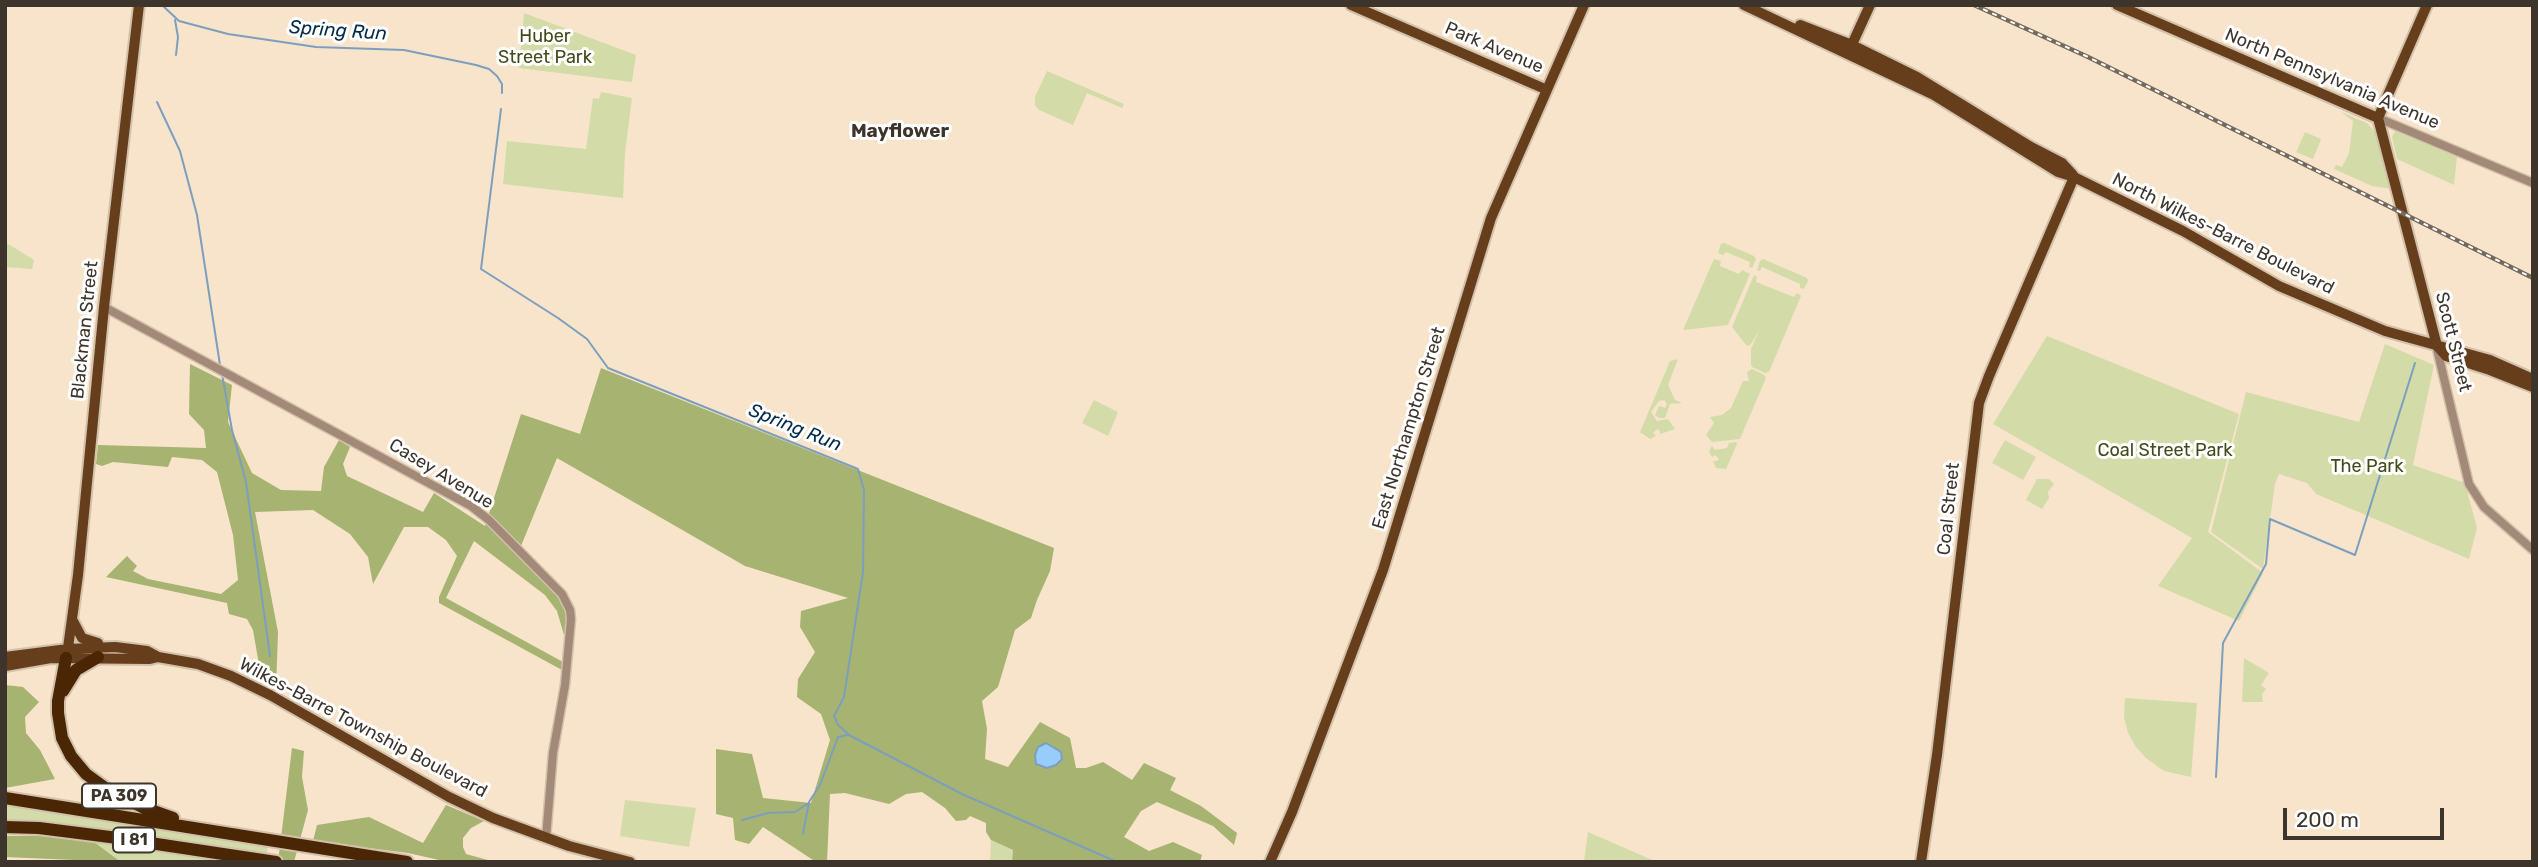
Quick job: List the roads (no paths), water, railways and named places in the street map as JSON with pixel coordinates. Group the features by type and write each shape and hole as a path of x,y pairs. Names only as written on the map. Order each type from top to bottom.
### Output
{"highway":[{"name":"PA 309","path":"67,653 58,701 58,721 65,747 79,767 94,781 121,797 162,815 234,834"},
{"path":"58,701 76,670 98,657"},
{"name":"I 81","path":"5,798 407,862"},
{"name":"I 81","path":"5,827 39,828 110,837 276,862"}],"main road":[{"name":"Blackman Street","path":"67,653 73,620 138,5"},
{"name":"Park Avenue","path":"1351,5 1545,89"},
{"name":"East Northampton Street","path":"1270,862 1292,812 1383,570 1491,218 1545,89 1584,5"},
{"name":"North Wilkes-Barre Boulevard","path":"1744,5 1850,49 1934,95 2058,172 2074,177 2183,231 2287,290 2373,327 2437,346"},
{"path":"1850,49 1870,5"},
{"name":"North Pennsylvania Avenue","path":"2117,5 2378,118"},
{"path":"2378,118 2427,5"},
{"name":"Scott Street","path":"2378,118 2437,346"},
{"name":"Coal Street","path":"1922,862 1979,403 2074,177"},
{"path":"2437,346 2490,360 2533,379"},
{"path":"2437,346 2446,356 2533,387"},
{"path":"73,620 78,633 87,641 114,647"},
{"path":"51,651 61,642 73,620"},
{"name":"Wilkes-Barre Township Boulevard","path":"5,666 67,653 114,647 148,650 158,657"},
{"name":"Wilkes-Barre Township Boulevard","path":"5,657 51,651 98,657 158,657 198,664 281,701 449,797 493,818 546,838 630,862"}],"street":[{"name":"North Pennsylvania Avenue","path":"2378,118 2533,183"},
{"name":"Casey Avenue","path":"104,307 471,506 489,520 562,594 570,611 571,628 565,685 553,753 546,838"},
{"name":"Scott Street","path":"2437,346 2469,484 2484,508 2533,550"}],"water":[{"path":"1046,743 1061,752 1062,759 1047,768 1036,764 1035,755 1038,747"}],"waterway":[{"name":"Spring Run","path":"162,5 179,21 228,34 316,47 404,50 476,65 489,69 497,76 502,84 502,93"},
{"path":"175,20 178,37 176,55"},
{"path":"157,102 180,151 197,215 220,365"},
{"name":"Spring Run","path":"501,109 481,269 587,339 608,368 858,469 864,490 863,572 844,697 834,716 838,725 849,735 962,794 1117,862"},
{"path":"2216,777 2223,643 2266,564 2270,519 2355,555 2415,363"},
{"path":"222,374 232,430 246,482 270,656"},
{"path":"803,834 809,802 820,785 838,737 847,735"},
{"path":"742,820 768,813 795,812 807,804"}],"railway":[{"path":"1974,5 2086,56 2533,278"}],"district":[{"name":"Mayflower","path":"900,132"}],"park label":[{"name":"Huber Street Park","path":"545,47"},
{"name":"Coal Street Park","path":"2165,451"},
{"name":"The Park","path":"2367,467"}]}
